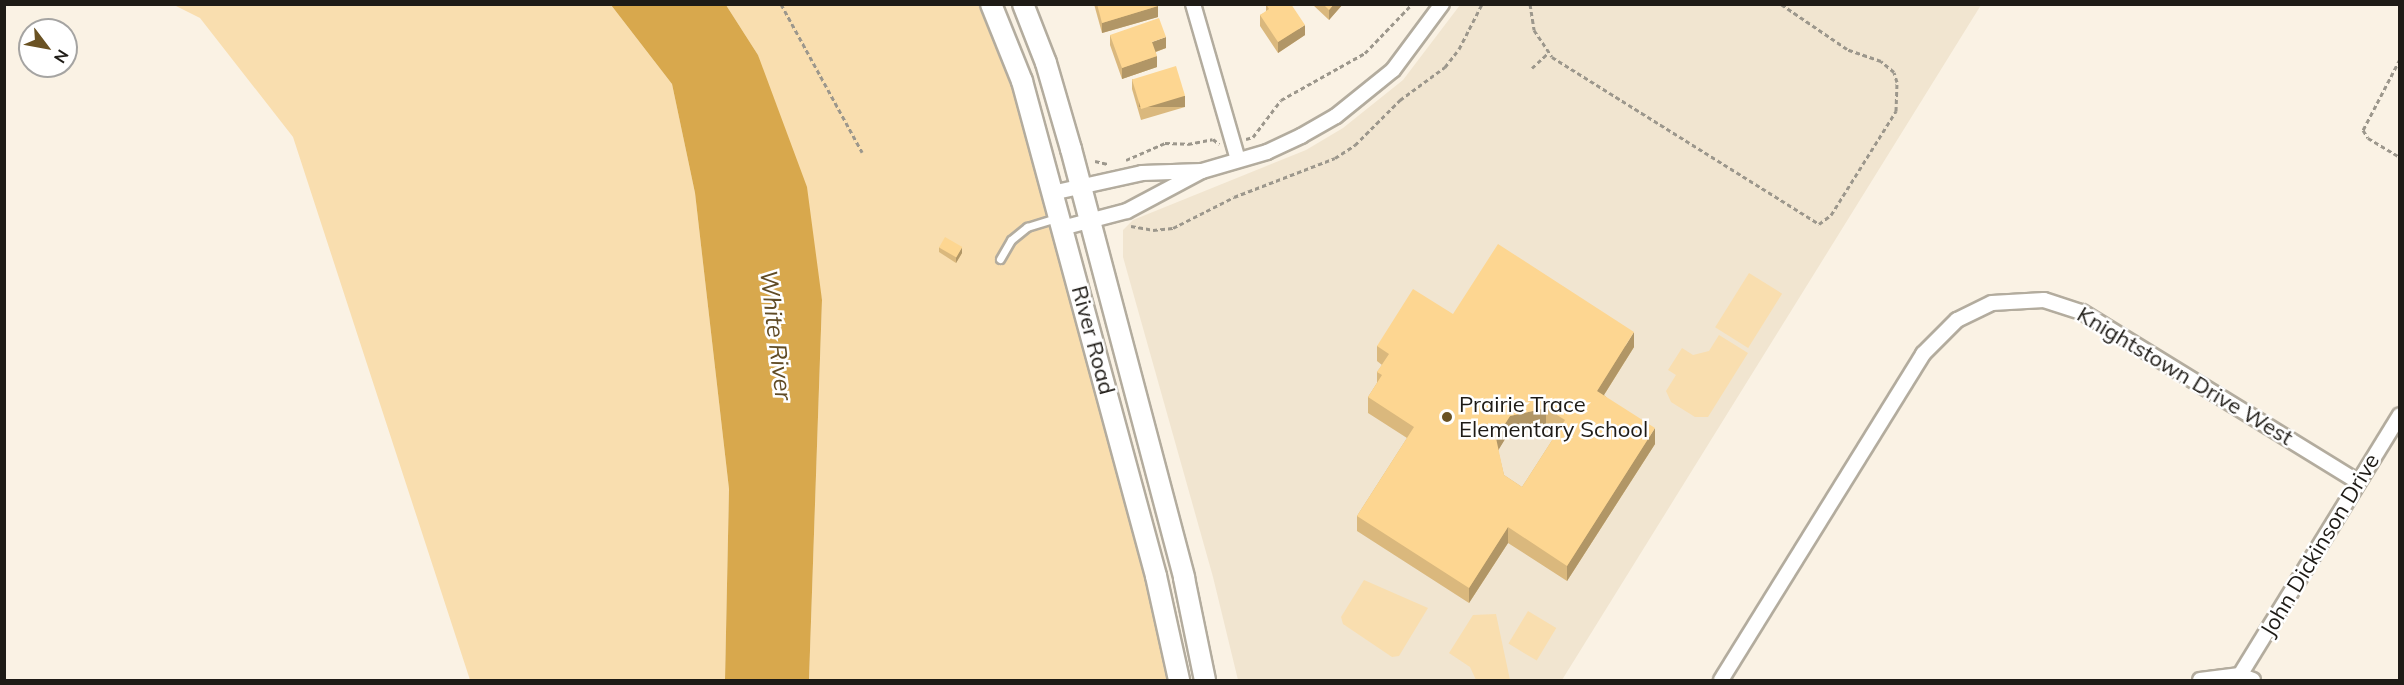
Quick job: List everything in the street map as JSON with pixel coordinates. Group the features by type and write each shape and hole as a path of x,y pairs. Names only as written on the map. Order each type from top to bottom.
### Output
{"main road":[{"name":"River Road","path":"991,4 1022,81 1156,576 1179,681"},
{"name":"River Road","path":"1023,4 1046,63 1080,186 1184,578 1205,681"}],"street":[{"path":"1193,4 1238,160"},
{"path":"1061,223 1088,222 1147,202 1202,171 1301,136 1367,93 1409,52 1442,4"},
{"path":"1052,193 1142,173 1202,171"},
{"name":"Knightstown Drive West","path":"1721,681 1923,354 1957,320 1975,309 2008,300 2044,300 2082,312 2358,482"},
{"name":"John Dickinson Drive","path":"2246,678 2358,482 2400,415"},
{"path":"2200,681 2246,678"}],"lane":[{"path":"1000,259 1011,240 1027,227 1061,223"}],"path":[{"path":"781,4 862,152"},
{"path":"1119,163 1165,143 1188,144 1213,139 1216,144 1253,137 1281,100 1365,53 1412,4"},
{"path":"1530,4 1533,30 1548,53 1819,224 1831,215 1896,111 1897,82 1894,72 1881,61 1847,49 1781,4"},
{"path":"1532,68 1548,53"},
{"path":"2400,59 2363,130 2367,138 2400,157"},
{"path":"1095,161 1113,165"}],"shaded area":[{"path":"174,5 611,5 672,84 695,193 729,489 725,680 470,680 293,137 200,18"},
{"path":"726,5 990,5 1179,680 809,680 822,300 758,55"},
{"name":"Prairie Trace Elementary School","path":"1460,5 1981,5 1562,680 1238,680 1213,577 1123,257 1123,230 1133,220 1306,150 1343,128 1403,80"},
{"path":"1749,273 1782,294 1748,348 1715,327"},
{"path":"1719,335 1748,353 1708,417 1695,417 1671,402 1666,391 1676,375 1668,370 1682,348 1693,355 1709,351"},
{"path":"1364,580 1428,608 1399,656 1392,657 1343,624 1341,617"},
{"path":"1528,611 1556,628 1537,661 1508,644"},
{"path":"1496,614 1510,680 1476,680 1470,667 1449,653 1473,615"}],"water":[{"name":"White River","path":"611,5 726,5 758,55 807,187 822,300 809,680 725,680 729,489 695,193 672,84"}],"building":[{"path":"1097,4 1158,4 1158,6 1102,23"},
{"path":"1266,4 1291,4 1305,25 1278,42 1260,15 1269,9"},
{"path":"1323,4 1334,4 1329,10"},
{"path":"1159,18 1166,37 1152,42 1157,56 1122,68 1110,35"},
{"path":"1176,66 1185,96 1141,109 1132,79"},
{"path":"945,237 962,247 956,257 939,247"},
{"name":"Prairie Trace Elementary School","path":"1498,244 1634,332 1597,391 1655,428 1567,566 1508,527 1469,588 1357,516 1414,427 1368,397 1382,375 1377,372 1389,354 1377,346 1413,289 1453,314","holes":["1546,408 1565,420 1522,487 1504,475 1496,438 1510,416"]}],"place":[{"name":"Prairie Trace Elementary School","path":"1447,417"}]}
